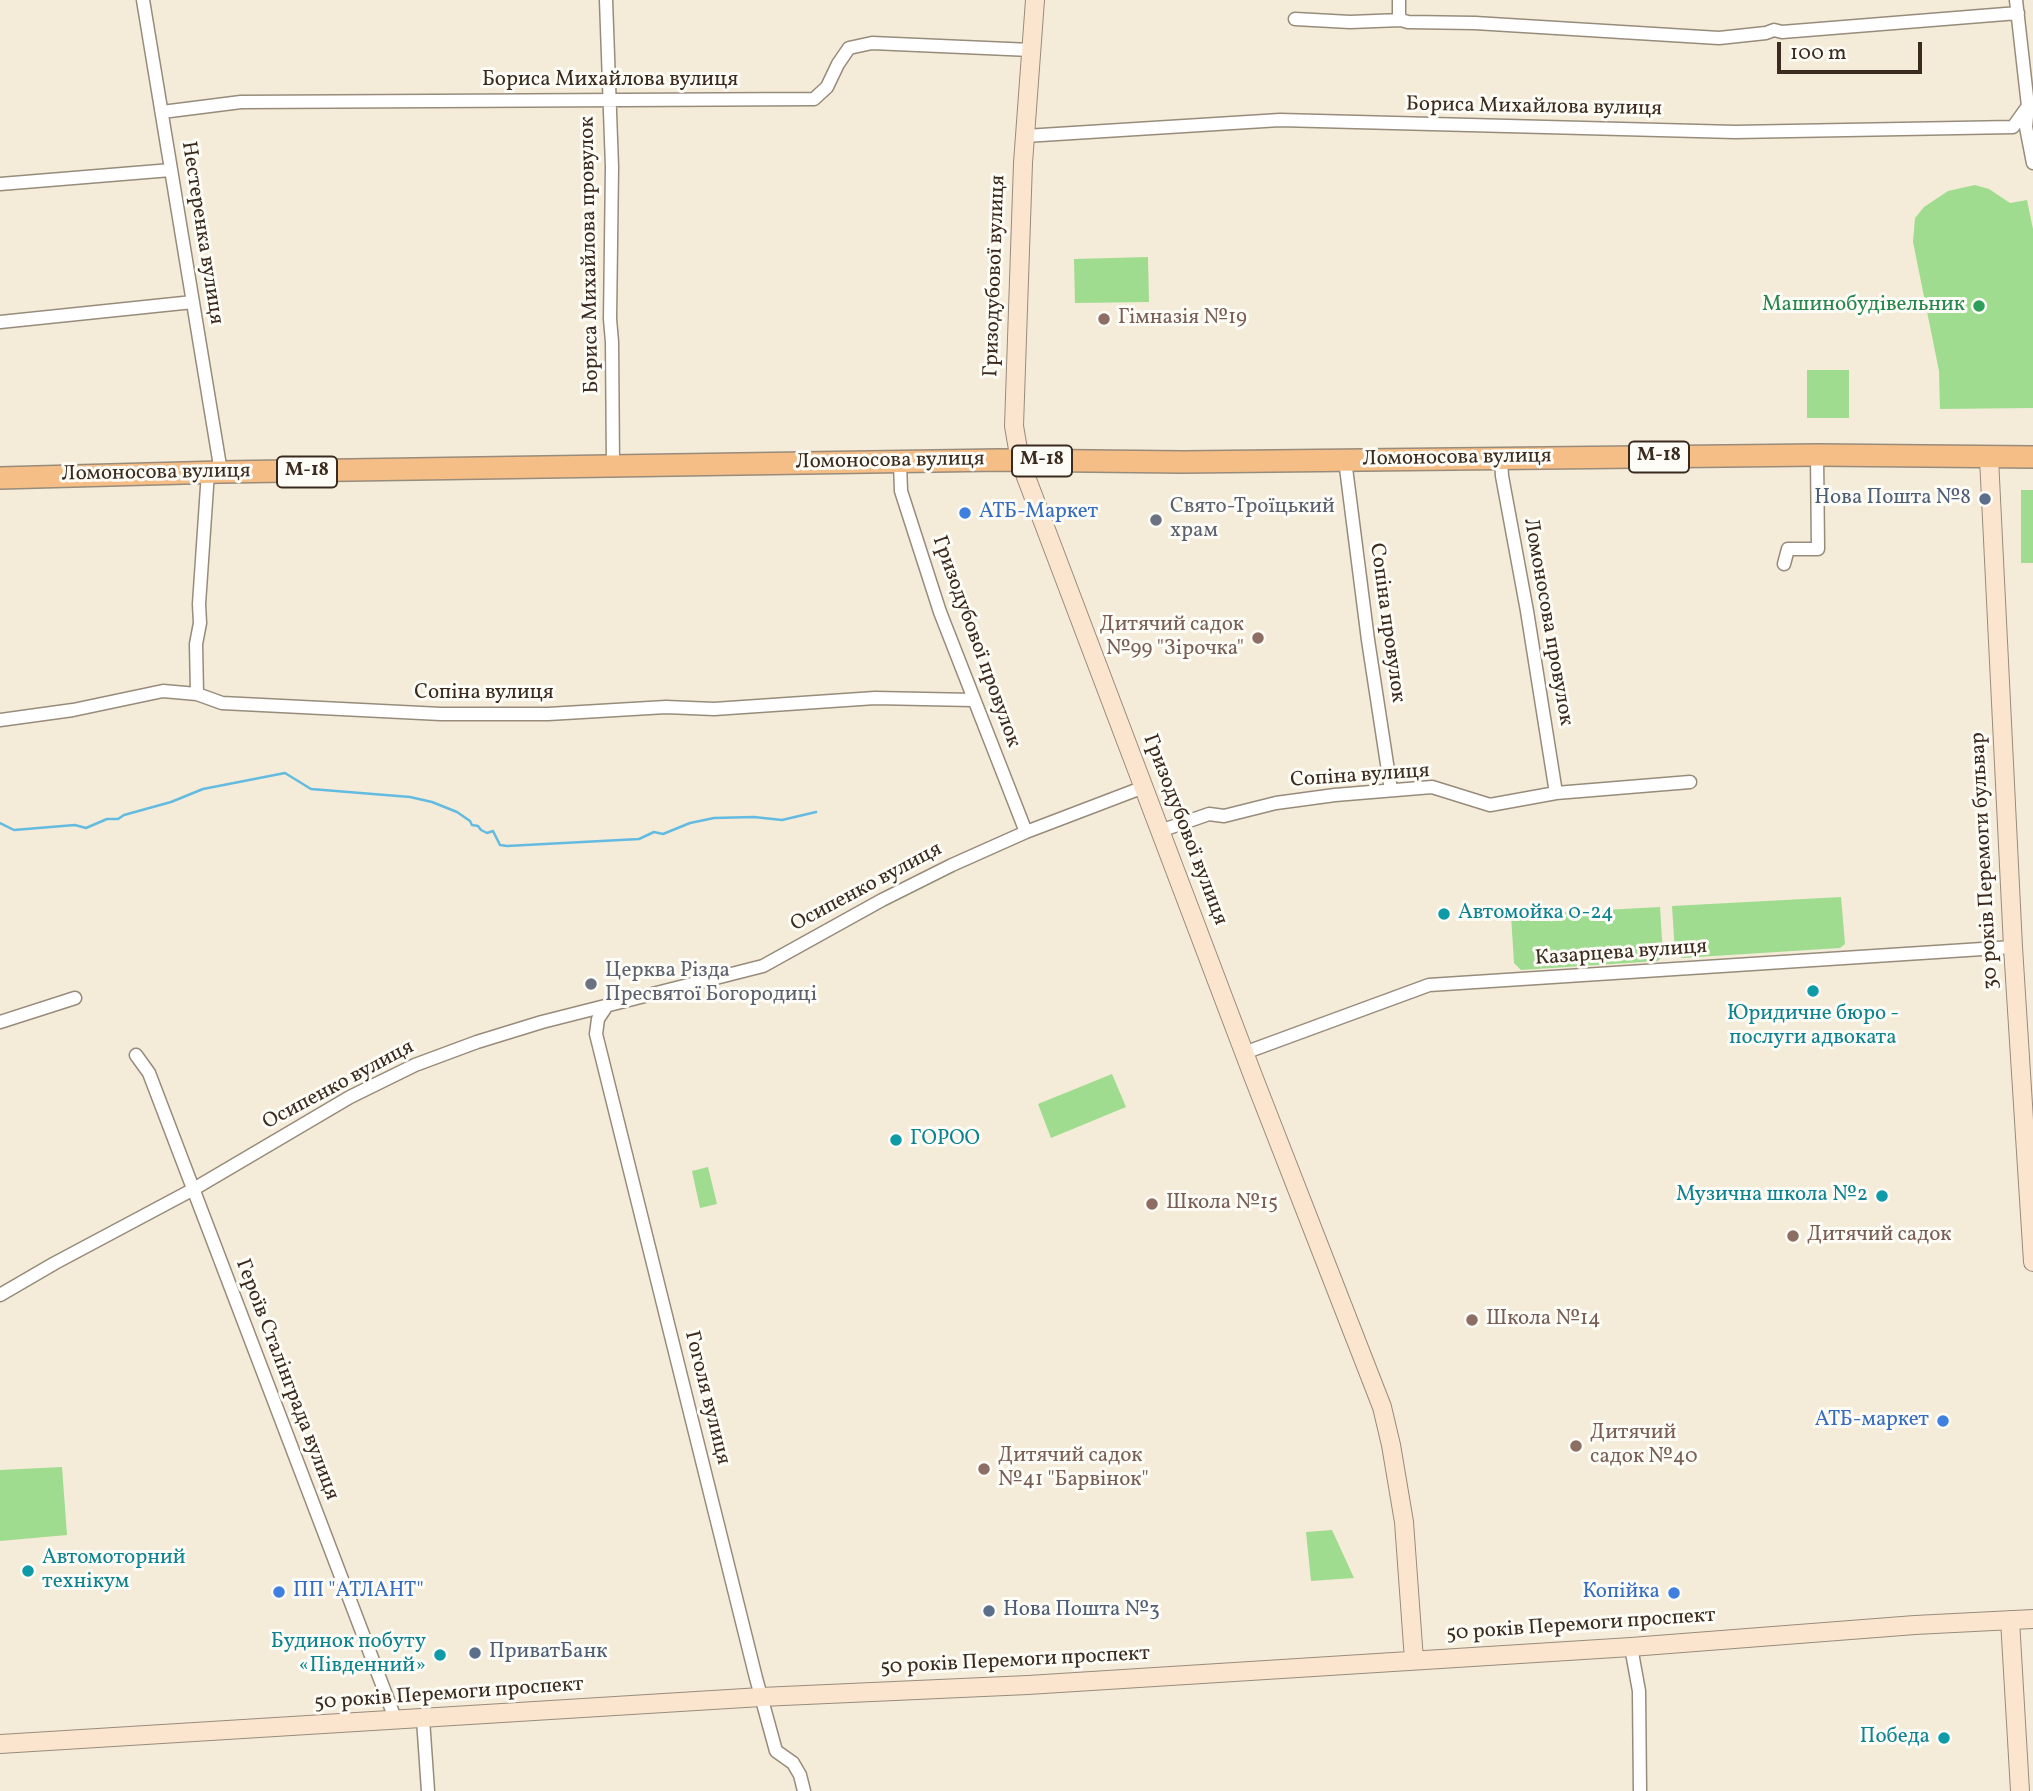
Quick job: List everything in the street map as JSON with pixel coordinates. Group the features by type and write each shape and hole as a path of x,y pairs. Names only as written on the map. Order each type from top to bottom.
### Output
{"highway":[{"name":"Ломоносова вулиця","path":"0,478 215,472 1020,461 1183,462 1817,455 2033,457"}],"main road":[{"name":"Гризодубової вулиця","path":"1035,0 1025,136 1014,426 1020,461 1244,1053 1382,1408 1404,1522 1414,1660"},
{"name":"30 років Перемоги бульвар","path":"1989,458 2013,947 2033,1262"},
{"name":"50 років Перемоги проспект","path":"0,1744 761,1698 1028,1685 2033,1619"},
{"path":"2010,1620 2020,1791"}],"street":[{"name":"Нестеренка вулиця","path":"143,0 193,302 215,472 199,604 200,623 196,644 197,694"},
{"name":"Бориса Михайлова провулок","path":"606,0 612,167 610,319 613,467"},
{"path":"1399,0 1401,20"},
{"path":"1295,19 1350,22 1401,20 1719,38 1774,30 1782,32 2017,7 2030,106 2026,127 2033,163"},
{"name":"Бориса Михайлова вулиця","path":"162,112 242,102 814,99 827,87 849,48 872,43 1031,50"},
{"name":"Бориса Михайлова вулиця","path":"1025,136 1280,120 1735,132 2012,127 2030,106"},
{"path":"0,184 171,170"},
{"path":"0,322 193,302"},
{"path":"1784,564 1788,549 1818,549 1817,455"},
{"name":"Ломоносова провулок","path":"1501,458 1556,793"},
{"name":"Сопіна провулок","path":"1345,460 1391,790"},
{"name":"Гризодубової провулок","path":"900,463 901,491 940,612 1026,832"},
{"name":"Сопіна вулиця","path":"0,720 73,710 163,691 197,694 222,703 441,714 548,714 666,707 713,709 875,698 973,700"},
{"name":"Сопіна вулиця","path":"1160,831 1209,814 1224,816 1276,803 1335,795 1432,787 1490,805 1556,793 1689,782"},
{"name":"Осипенко вулиця","path":"0,1295 192,1190 350,1097 415,1065 477,1042 763,966 882,900 952,865 1026,832 1143,787"},
{"name":"Казарцева вулиця","path":"1244,1053 1429,985 2013,947"},
{"path":"0,1022 75,998"},
{"name":"Гоголя вулиця","path":"606,1007 598,1019 596,1034 761,1698 776,1751 793,1763 800,1775 804,1791"},
{"name":"Героїв Сталінграда вулиця","path":"136,1055 149,1073 396,1721"},
{"path":"1631,1647 1639,1691 1640,1791"},
{"path":"423,1719 428,1791"}],"green space":[{"name":"Машинобудівельник","path":"1975,185 1989,189 2010,203 2027,200 2033,229 2033,408 1940,409 1939,371 1913,242 1915,218 1924,207 1948,191"},
{"path":"1148,257 1149,302 1075,303 1074,259"},
{"path":"1807,370 1849,370 1849,418 1807,418"},
{"path":"2021,490 2033,490 2033,563 2021,563"},
{"path":"1841,897 1845,944 1840,948 1682,958 1675,953 1672,906"},
{"path":"1660,907 1663,955 1658,961 1521,970 1514,963 1511,915"},
{"path":"1112,1074 1126,1107 1051,1138 1038,1104"},
{"path":"708,1167 717,1204 700,1208 692,1171"},
{"path":"62,1467 67,1535 0,1541 0,1470"},
{"path":"1332,1530 1354,1578 1311,1581 1306,1532"}],"waterway":[{"path":"0,823 14,830 75,825 86,828 107,819 118,819 171,802 203,789 285,773 311,789 410,797 432,802 457,812 487,833 493,831 500,845 507,846 639,839 654,832 663,834 690,823 714,818 754,817 782,820 816,812"}],"place":[{"name":"Машинобудівельник","path":"1979,306"},
{"name":"Гімназія №19","path":"1104,319"},
{"name":"Нова Пошта №8","path":"1985,499"},
{"name":"АТБ-Маркет","path":"965,513"},
{"name":"Свято-Троїцький храм","path":"1156,520"},
{"name":"Дитячий садок №99 \"Зірочка\"","path":"1258,638"},
{"name":"Автомойка 0-24","path":"1444,914"},
{"name":"Церква Різда Пресвятої Богородиці","path":"591,984"},
{"name":"Юридичне бюро - послуги адвоката","path":"1813,991"},
{"name":"ГОРОО","path":"896,1140"},
{"name":"Музична школа №2","path":"1882,1196"},
{"name":"Школа №15","path":"1152,1204"},
{"name":"Дитячий садок","path":"1793,1236"},
{"name":"Школа №14","path":"1472,1320"},
{"name":"АТБ-маркет","path":"1943,1421"},
{"name":"Дитячий садок №40","path":"1576,1446"},
{"name":"Дитячий садок №41 \"Барвінок\"","path":"984,1469"},
{"name":"Автомоторний технікум","path":"28,1571"},
{"name":"ПП \"АТЛАНТ\"","path":"279,1592"},
{"name":"Копійка","path":"1674,1593"},
{"name":"Нова Пошта №3","path":"989,1611"},
{"name":"ПриватБанк","path":"475,1653"},
{"name":"Будинок побуту «Південний»","path":"440,1655"},
{"name":"Победа","path":"1944,1738"}]}
